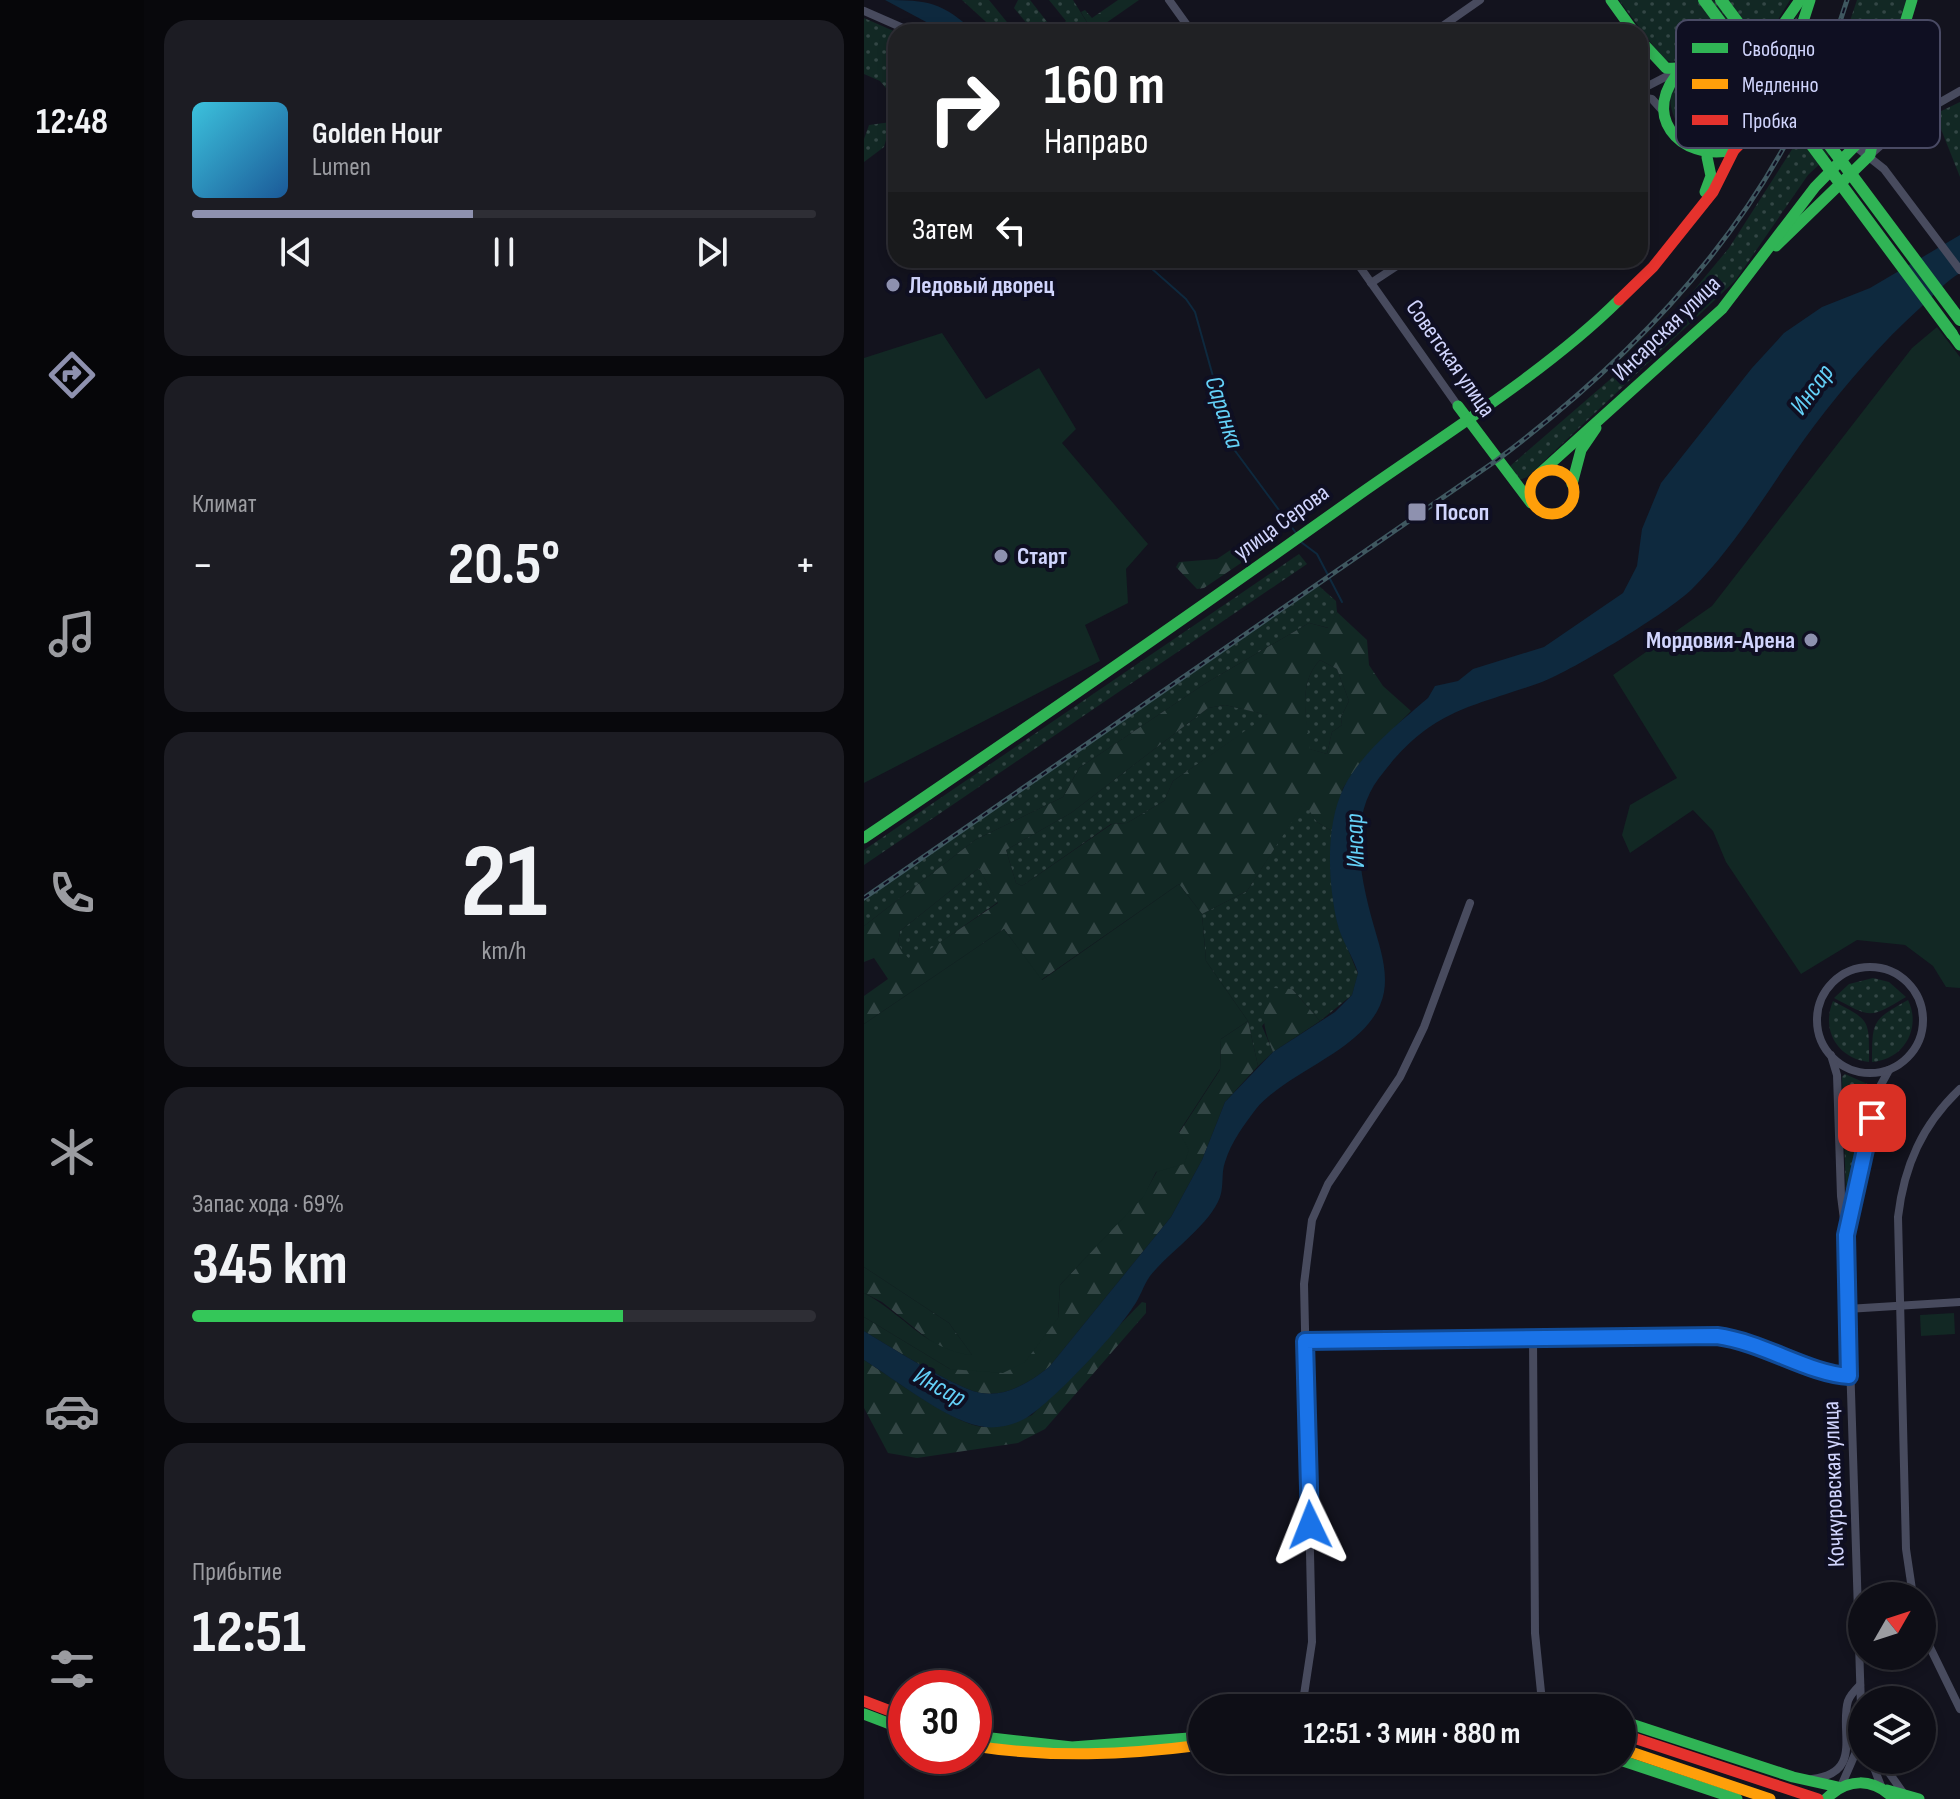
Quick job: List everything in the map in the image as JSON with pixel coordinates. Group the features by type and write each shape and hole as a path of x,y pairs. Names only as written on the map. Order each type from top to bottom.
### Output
{"street":[{"path":"1169,0 1186,24"},
{"path":"1446,24 1480,0"},
{"path":"1611,0 1628,24"},
{"path":"1704,0 1719,20"},
{"path":"1721,0 1736,20"},
{"path":"1787,20 1800,0"},
{"name":"улица Серова","path":"1803,20 1810,0"},
{"name":"Инсарская улица","path":"1906,20 1912,0"},
{"path":"864,11 894,24"},
{"path":"1648,49 1663,66 1676,68"},
{"path":"1648,86 1676,72"},
{"path":"1661,109 1663,90 1676,76"},
{"path":"1940,102 1960,91"},
{"path":"1648,98 1661,109 1676,134"},
{"path":"1691,148 1707,157 1734,150"},
{"path":"1814,148 1956,340"},
{"path":"1832,148 1960,320"},
{"name":"Инсарская улица","path":"1756,267 1806,198 1853,148"},
{"path":"1858,148 1870,155 1960,270"},
{"name":"Инсарская улица","path":"1537,476 1702,329 1756,267 1870,155 1871,148"},
{"path":"1870,155 1878,148"},
{"name":"улица Серова","path":"864,838 1086,688 1467,418 1598,321 1653,267 1695,210 1713,192 1734,150"},
{"name":"улица Серова","path":"1695,210 1710,181 1707,157"},
{"name":"Советская улица","path":"1361,268 1512,481 1535,506"},
{"path":"1371,283 1394,268"},
{"name":"Инсарская улица","path":"1572,484 1581,450 1602,418"},
{"path":"1512,481 1524,483 1537,476 1558,471 1572,484 1572,499 1565,510 1546,513 1535,506 1530,488 1537,476"},
{"path":"1304,1694 1312,1642 1304,1284 1312,1220 1328,1184 1400,1077 1424,1027 1470,903"},
{"path":"1883,969 1909,985 1922,1012 1918,1043 1906,1059 1889,1069 1871,1073 1853,1070 1831,1055 1821,1038 1818,1017 1828,989 1852,971 1883,969"},
{"name":"Кочкуровская улица","path":"1831,1055 1837,1075 1841,1196 1846,1235 1858,1582"},
{"name":"Кочкуровская улица","path":"1846,1235 1877,1092 1889,1069"},
{"path":"1911,1582 1906,1549 1898,1217 1908,1165 1925,1130 1960,1089"},
{"path":"1847,1309 1960,1302"},
{"path":"1305,1341 1717,1336 1769,1348 1835,1375 1849,1376"},
{"path":"1533,1338 1535,1633 1541,1694"},
{"path":"1936,1660 1960,1709"},
{"name":"Кочкуровская улица","path":"1806,1780 1828,1775 1844,1759 1849,1737 1848,1700 1860,1684 1860,1670"},
{"path":"864,1701 888,1710"},
{"path":"864,1714 888,1723"},
{"path":"1636,1725 1806,1780 1840,1786 1864,1782 1919,1799"},
{"path":"992,1738 1072,1747 1188,1738"},
{"path":"1636,1739 1818,1799"},
{"path":"992,1748 1082,1757 1140,1754 1188,1747"},
{"path":"1636,1754 1770,1799"},
{"path":"1636,1765 1737,1799"},
{"name":"Кочкуровская улица","path":"1840,1786 1848,1769"},
{"path":"1880,1774 1892,1792"},
{"path":"1826,1799 1840,1786"}],"green space":[{"path":"962,0 989,0 1008,24 988,24"},
{"path":"1018,0 1030,0 1049,24 1027,24 1014,8"},
{"path":"1049,0 1073,0 1088,24 1062,24 1066,21"},
{"path":"1118,0 1139,0 1104,24 1088,24 1081,12 1085,10 1092,18"},
{"path":"1619,0 1790,0 1778,20 1676,20 1676,61 1672,62 1663,59 1648,39 1648,24 1637,24"},
{"path":"1857,0 1907,0 1901,20 1850,20"},
{"path":"864,18 888,28 888,90 880,81 864,74"},
{"path":"1676,82 1676,121 1673,115 1671,92"},
{"path":"1960,102 1960,177 1940,127 1940,112"},
{"path":"888,122 888,133 884,147 864,162 864,139 869,125"},
{"path":"1793,148 1837,148 1808,175 1735,281 1527,477 1519,480 1509,467 1644,350 1729,248"},
{"name":"Мордовия-Арена","path":"1937,327 1960,357 1960,988 1946,987 1933,966 1905,945 1857,940 1801,974 1726,862 1713,831 1693,810 1630,853 1622,835 1630,805 1677,778 1613,675 1712,606 1912,348"},
{"name":"Старт","path":"942,333 986,399 1039,368 1076,429 1062,443 1148,544 1126,569 1128,603 1085,625 1100,661 864,783 864,358"},
{"path":"1244,541 1249,542 1251,549 1244,561 1204,588 1197,589 1176,567 1179,562 1217,559"},
{"path":"1299,554 1307,564 864,865 864,850"},
{"path":"1319,586 1336,601 1337,612 1329,628 1309,623 1206,683 1079,768 1063,797 975,840 864,926 864,900"},
{"path":"1337,612 1367,640 1369,665 1383,686 1411,711 1367,755 1343,788 1332,831 1317,822 1304,803 1247,891 1202,914 1179,884 1041,980 1004,929 864,1024 864,996 888,979 874,958 864,962 864,926 975,840 1063,797 1079,768 1206,683 1309,623 1328,628","holes":["1320,660 1337,669 1349,701 1341,717 1342,725 1332,732 1327,754 1310,749 1305,702 1308,679","1225,705 1268,715 1173,781 1164,801 1127,823 1112,824 1022,886 1016,883 1006,850 1071,813 1208,708","979,868 998,903 911,962 898,944 900,931"]},
{"path":"1320,660 1337,669 1349,701 1341,717 1342,725 1332,732 1327,754 1309,749 1306,714 1308,679"},
{"path":"1225,705 1269,715 1173,781 1164,801 1127,823 1111,824 1022,886 1016,883 1006,850 1071,813 1208,708"},
{"path":"1304,802 1317,822 1332,831 1331,877 1338,925 1358,974 1352,995 1320,1021 1292,989 1262,1026 1273,1052 1258,1066 1248,1021 1206,961 1202,914 1247,891"},
{"path":"979,868 998,902 911,963 898,944 900,931"},
{"path":"1179,884 1202,914 1206,961 1248,1021 1221,1039 1220,1069 1179,1132 1189,1150 1184,1164 1156,1172 1144,1196 1060,1285 1058,1318 1025,1362 1003,1373 950,1369 864,1317 864,1293 942,1347 972,1355 949,1323 864,1267 864,1024 1004,929 1042,980"},
{"path":"1873,978 1889,982 1906,997 1870,1013 1834,998 1849,984"},
{"path":"1273,988 1292,989 1320,1021 1273,1052 1264,1012"},
{"path":"1908,1000 1913,1022 1907,1041 1893,1056 1872,1062 1876,1023 1887,1012"},
{"path":"1833,1001 1855,1013 1865,1023 1869,1037 1869,1062 1848,1055 1834,1041 1829,1022"},
{"path":"1248,1021 1258,1066 1225,1102 1202,1160 1171,1217 1049,1367 1026,1383 1009,1390 981,1393 939,1375 864,1331 864,1317 950,1369 1058,1318 1060,1285 1143,1196 1220,1070 1221,1039"},
{"path":"1845,1074 1872,1086 1850,1193 1846,1193 1842,1077"},
{"path":"864,1267 949,1323 973,1356 943,1351 882,1302 864,1293"},
{"path":"1142,1302 1146,1303 1146,1313 1045,1429 1018,1443 917,1458 888,1453 864,1408 864,1360 941,1410 972,1424 997,1427 1020,1420 1032,1415"},
{"path":"1954,1313 1955,1334 1921,1336 1920,1315"}],"water":[{"path":"885,0 924,2 953,14 965,24 930,24"},
{"name":"Инсар","path":"1960,235 1960,273 1906,321 1851,379 1726,551 1692,589 1643,625 1575,666 1542,682 1471,706 1434,724 1398,755 1379,778 1369,794 1360,830 1364,886 1385,974 1384,992 1377,1011 1348,1043 1289,1082 1256,1109 1228,1155 1221,1193 1208,1218 1150,1276 1125,1319 1054,1396 1029,1416 1012,1424 979,1426 950,1415 920,1398 864,1360 864,1331 939,1375 970,1390 991,1394 1026,1383 1049,1367 1171,1217 1202,1160 1225,1102 1273,1052 1335,1012 1352,995 1358,973 1337,922 1330,854 1338,802 1361,762 1428,698 1435,686 1458,681 1473,669 1544,647 1623,593 1637,566 1642,529 1661,483 1752,368 1784,333 1822,307 1870,288"}],"waterway":[{"name":"Саранка","path":"1151,268 1186,299 1195,312 1233,448 1296,533"},
{"name":"Саранка","path":"1301,542 1317,554 1342,602"}],"railway":[{"path":"1840,20 1847,0"},
{"path":"864,898 1497,460 1556,414 1611,365 1710,258 1752,200 1783,148"}],"traffic: fast":[{"path":"1611,0 1628,24"},
{"path":"1704,0 1719,20"},
{"path":"1721,0 1736,20"},
{"path":"1786,20 1800,0"},
{"path":"1804,20 1810,0"},
{"path":"1906,20 1912,0"},
{"path":"1648,49 1666,68 1676,68"},
{"path":"1676,77 1664,101 1665,117 1676,136"},
{"path":"1694,148 1714,152 1734,150"},
{"path":"1814,148 1952,334"},
{"path":"1832,148 1960,320"},
{"path":"1539,474 1722,309 1815,187 1853,148"},
{"path":"1776,246 1870,155 1871,148"},
{"path":"1705,192 1711,176 1707,157"},
{"path":"864,838 1492,402 1559,353 1619,300"},
{"path":"1952,334 1960,345"},
{"path":"1458,406 1531,503"},
{"path":"1572,484 1581,450 1596,428"},
{"path":"864,1714 888,1723"},
{"path":"1636,1726 1793,1777 1838,1787"},
{"path":"992,1738 1072,1747 1188,1738"},
{"path":"1636,1765 1737,1799"},
{"path":"1826,1799 1843,1787 1860,1783 1877,1787 1894,1799"},
{"path":"1887,1790 1919,1799"}],"traffic: slow":[{"path":"1552,470 1567,477 1574,492 1567,507 1552,514 1537,507 1530,492 1537,477 1552,470"},
{"path":"992,1748 1088,1754 1188,1746"},
{"path":"1636,1754 1770,1799"}],"traffic: jam":[{"path":"1619,300 1653,267 1713,192 1736,148"},
{"path":"864,1701 888,1710"},
{"path":"1636,1739 1818,1799"}],"place":[{"name":"Ледовый дворец","path":"893,285"},
{"name":"Посоп","path":"1417,512"},
{"name":"Старт","path":"1001,556"},
{"name":"Мордовия-Арена","path":"1811,640"}],"route":[{"path":"1310,1525 1305,1341 1707,1335 1747,1341 1835,1375 1849,1376 1846,1235 1872,1118"}]}
